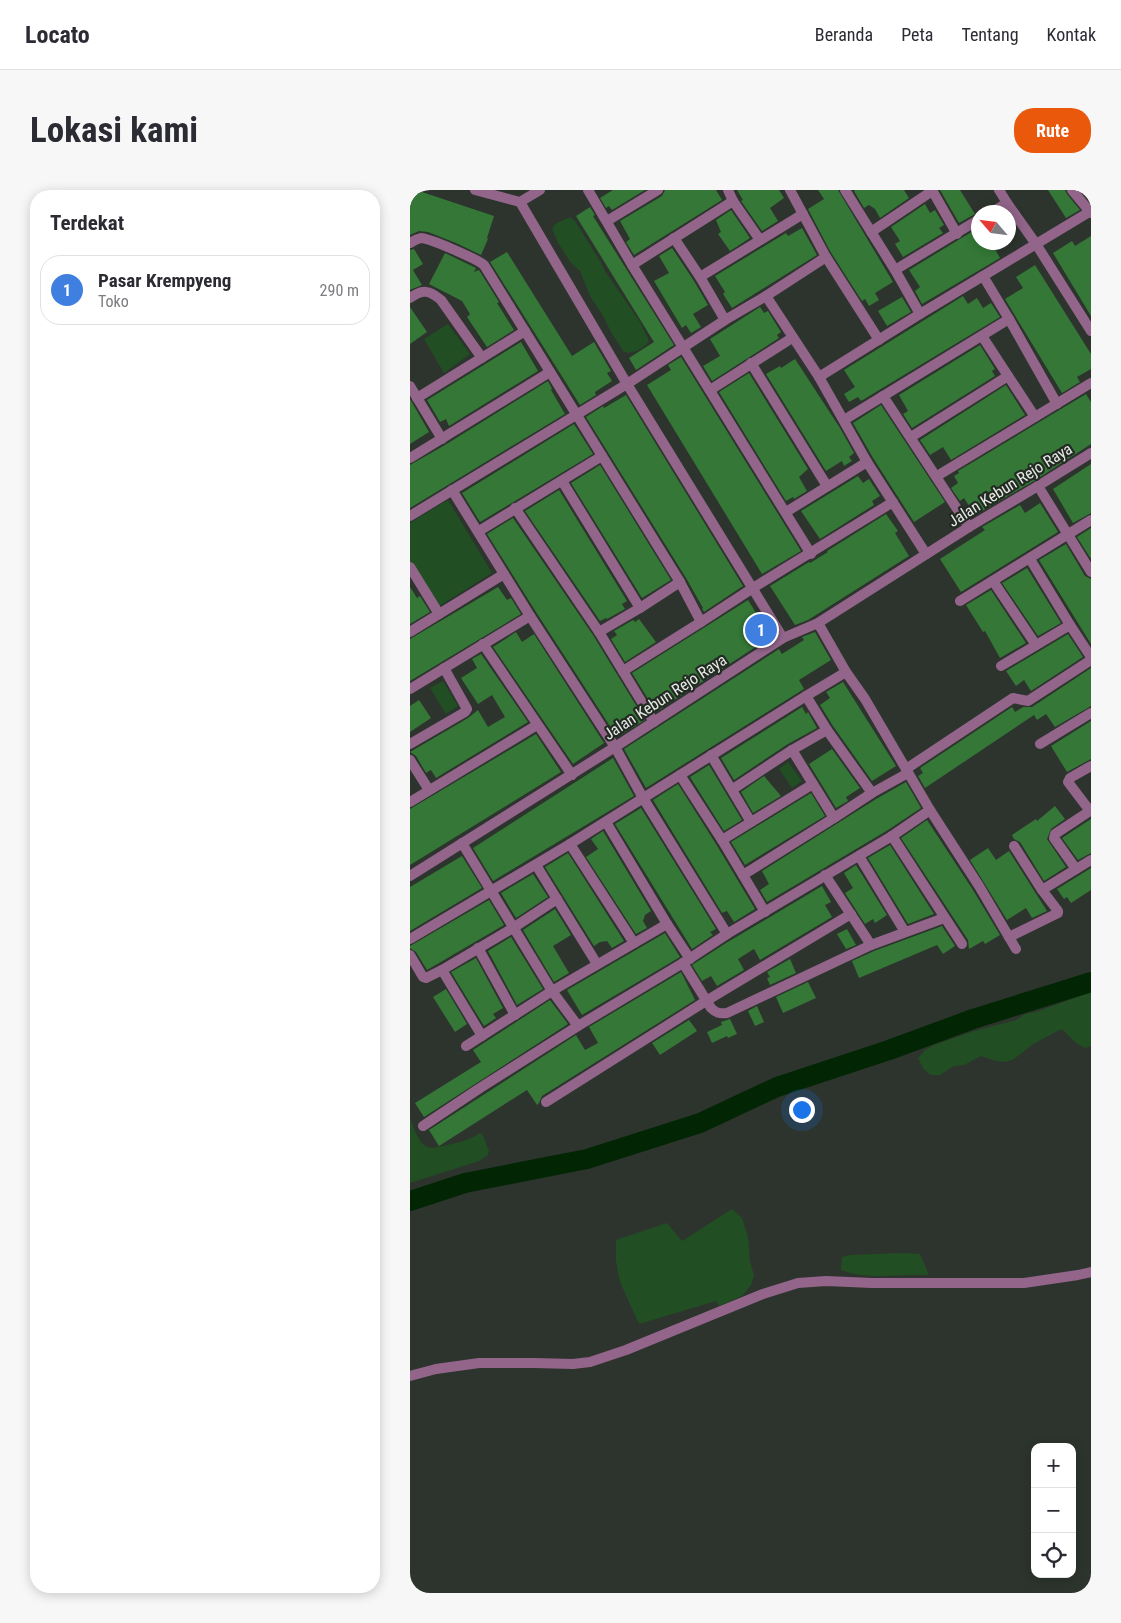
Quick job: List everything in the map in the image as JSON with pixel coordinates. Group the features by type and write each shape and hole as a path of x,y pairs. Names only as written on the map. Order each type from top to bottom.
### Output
{"street":[{"path":"474,190 520,202 626,384 783,638"},
{"path":"520,202 540,190"},
{"path":"588,190 632,265 811,554"},
{"path":"607,221 658,190"},
{"path":"728,190 733,201 760,240"},
{"path":"790,190 826,257 879,340"},
{"path":"845,190 920,314"},
{"path":"871,232 932,190 957,234"},
{"path":"999,190 1006,204 1036,244 1091,331"},
{"path":"819,377 1091,212 1072,190"},
{"path":"632,265 733,201"},
{"path":"700,277 803,214"},
{"path":"895,270 971,225"},
{"path":"674,238 725,320"},
{"path":"410,243 417,239 427,239 481,262 680,582 701,622"},
{"path":"410,516 626,384 826,257"},
{"path":"983,276 1057,404"},
{"path":"410,298 426,292 441,300 482,358"},
{"path":"766,296 819,377 867,462 926,554"},
{"path":"844,420 1009,319"},
{"path":"417,398 525,331"},
{"path":"982,336 1035,417"},
{"path":"710,390 792,338"},
{"path":"751,363 827,486"},
{"path":"410,458 550,372"},
{"path":"912,437 1008,376"},
{"path":"937,476 1091,383"},
{"path":"410,386 442,439"},
{"path":"883,396 912,437 969,526"},
{"name":"Jalan Kebun Rejo Raya","path":"410,876 615,748 783,638 818,623 969,526 1091,453"},
{"path":"479,531 602,456"},
{"path":"786,512 867,462"},
{"path":"562,481 640,608"},
{"path":"1038,486 1091,572"},
{"path":"452,490 615,748 643,798 727,934"},
{"path":"623,671 893,502"},
{"path":"515,508 598,632 654,722"},
{"path":"960,601 1091,520"},
{"path":"743,875 907,771 1014,698 1028,701 1091,658 1030,559"},
{"path":"411,570 439,614"},
{"path":"410,632 504,574"},
{"path":"993,581 1036,645"},
{"path":"598,632 680,582"},
{"path":"410,689 530,616"},
{"path":"818,623 846,672 1016,949"},
{"path":"1001,666 1070,625"},
{"path":"484,644 572,775"},
{"path":"410,744 466,712 467,709 444,668"},
{"path":"410,939 536,865 846,672"},
{"path":"806,696 827,730 872,793"},
{"path":"1040,744 1091,713"},
{"path":"410,802 537,725"},
{"path":"733,789 792,750 827,730"},
{"path":"792,750 834,818"},
{"path":"712,755 751,822"},
{"path":"410,760 429,790"},
{"path":"1076,869 1054,838 1055,834 1090,811 1068,782 1070,778 1091,766"},
{"path":"680,775 765,912"},
{"path":"722,840 813,784"},
{"path":"423,1126 578,1026 687,961 727,934 892,836 930,810"},
{"path":"606,822 667,924 706,1001 715,1012 727,1013 871,945 944,918"},
{"path":"892,836 962,944"},
{"path":"462,842 552,991 578,1026"},
{"path":"570,844 634,943"},
{"path":"1009,937 1058,913 1014,846"},
{"path":"859,856 905,932"},
{"path":"1042,890 1091,860"},
{"path":"536,865 597,964"},
{"path":"825,875 871,945"},
{"path":"412,961 424,978 442,970 513,928 557,899"},
{"path":"546,1102 706,1001 851,914"},
{"path":"466,1046 552,991 667,924"},
{"path":"478,948 515,1015"},
{"path":"442,970 482,1036"},
{"path":"410,1376 436,1369 480,1363 573,1364 590,1362 626,1350 763,1294 798,1283 826,1281 872,1283 1024,1283 1091,1272"}],"green space":[{"path":"570,217 575,221 605,271 640,322 649,341 637,351 628,353 623,351 590,296 580,271 571,263 558,243 552,229 555,224"},
{"path":"448,324 470,354 444,373 424,339"},
{"path":"448,500 492,573 436,608 410,565 410,523"},
{"path":"443,681 458,706 446,714 430,688"},
{"path":"788,762 802,781 792,788 779,769"},
{"path":"1091,992 1091,1046 1085,1048 1076,1043 1062,1029 1037,1042 1007,1062 1000,1062 981,1056 964,1065 954,1066 940,1075 930,1075 923,1068 918,1058 925,1050 934,1045 974,1031 1016,1020 1025,1014 1036,1012"},
{"path":"410,1118 420,1140 427,1147 434,1148 458,1143 480,1133 489,1150 488,1155 479,1161 410,1183"},
{"path":"732,1209 742,1218 748,1237 750,1262 754,1275 751,1285 742,1296 719,1306 716,1301 639,1324 620,1282 616,1261 616,1240 667,1223 682,1241"},
{"path":"902,1253 920,1254 929,1275 874,1276 841,1270 842,1257"}],"building":[{"path":"410,190 416,190 494,216 488,239 481,255 428,232 419,231 410,235"},
{"path":"613,190 645,190 612,210 609,206 606,208 600,198"},
{"path":"665,190 716,190 722,200 634,255 626,242 630,239 620,221 662,196"},
{"path":"737,190 779,190 784,198 770,208 778,221 762,231 741,201 743,200"},
{"path":"818,190 838,190 893,282 875,293 879,300 869,306 865,299 862,301 830,251 808,209 824,199"},
{"path":"855,190 904,190 909,198 880,218 875,209 869,205 864,208"},
{"path":"940,190 960,190 971,208 971,216 959,223"},
{"path":"1048,190 1065,190 1080,210 1066,218"},
{"path":"925,204 930,213 935,210 944,225 939,228 943,233 903,257 895,244 900,241 891,227"},
{"path":"590,207 595,215 593,216 674,345 636,370 629,358 654,342 576,216"},
{"path":"731,210 750,238 730,251 718,234 721,232 716,220"},
{"path":"802,228 817,255 732,308 715,276 786,233 788,236"},
{"path":"971,232 971,250 996,250 1000,258 922,304 915,291 920,287 909,270"},
{"path":"1091,236 1091,316 1053,253 1072,241 1075,246"},
{"path":"672,248 708,305 693,314 701,327 691,333 686,325 682,328 654,281 669,273 659,256"},
{"path":"414,249 423,264 413,270 422,285 410,290 410,250"},
{"path":"507,252 572,356 594,342 611,371 607,373 612,381 595,392 596,395 580,405 490,262"},
{"path":"445,253 476,268 474,272 479,270 514,330 487,347 467,317 470,314 462,301 429,284"},
{"path":"1035,265 1091,354 1091,369 1077,377 1080,382 1062,393 1005,299 1023,288 1016,277"},
{"path":"963,296 968,304 977,298 983,308 991,303 1000,317 861,401 858,397 849,402 844,394 855,387 844,370"},
{"path":"902,297 911,312 887,326 878,311"},
{"path":"410,307 427,332 410,344"},
{"path":"760,307 764,313 768,311 781,332 777,335 779,338 712,381 703,366 720,356 710,339"},
{"path":"521,342 538,371 449,426 446,419 440,422 427,400"},
{"path":"980,345 995,369 992,371 995,376 912,428 903,414 908,411 899,395"},
{"path":"681,357 801,551 762,574 647,385 671,370 668,365"},
{"path":"795,359 854,453 849,457 852,461 844,466 842,461 826,471 766,374 780,366 781,368"},
{"path":"749,373 808,469 799,477 807,491 794,499 793,497 786,501 719,392"},
{"path":"548,381 565,414 410,508 410,465"},
{"path":"1006,385 1025,415 951,460 943,447 930,455 920,440"},
{"path":"1086,394 1091,402 1091,444 1034,481 975,515 964,498 960,501 951,488 958,483 954,476 959,473 958,471"},
{"path":"626,395 743,586 704,612 686,578 586,417"},
{"path":"410,399 429,432 410,444"},
{"path":"881,405 945,502 914,522 853,423"},
{"path":"574,424 593,454 480,522 462,493"},
{"path":"1091,464 1091,513 1073,523 1053,489"},
{"path":"600,465 671,580 642,598 571,483"},
{"path":"858,476 863,483 869,479 880,496 872,501 874,505 820,539 801,511"},
{"path":"559,490 627,601 622,604 625,609 607,619 600,621 525,511"},
{"path":"1040,503 1058,532 961,592 940,559 985,530 982,527 1020,505 1025,513"},
{"path":"886,514 898,531 895,533 909,556 808,620 795,625 770,586 828,552"},
{"path":"513,518 593,635 645,720 617,737 487,534"},
{"path":"1091,528 1091,559 1077,537"},
{"path":"1066,544 1085,576 1091,579 1091,644 1039,560"},
{"path":"1027,568 1061,623 1038,636 1002,583"},
{"path":"410,587 417,598 420,596 430,612 410,624"},
{"path":"498,587 507,600 511,598 521,614 410,681 410,639"},
{"path":"991,590 1026,643 1000,658 985,631 983,632 966,605"},
{"path":"748,600 771,637 656,712 632,673"},
{"path":"639,619 656,642 625,662 611,639 617,635 614,631 633,620 635,622"},
{"path":"516,632 522,642 534,634 604,743 573,764 493,647"},
{"path":"815,632 831,660 799,680 804,689 646,788 624,749 779,649 782,654 804,640 802,637"},
{"path":"1068,634 1083,657 1031,691 1024,680 1016,686 1006,671"},
{"path":"481,654 528,722 436,778 431,770 426,773 416,756 410,752 468,718 478,710 488,727 505,717 492,695 478,704 461,678 477,668 472,659"},
{"path":"1091,668 1091,706 1055,727 1046,714 1037,720 1034,715 925,788 918,776 923,773 920,768 1012,707 1015,712 1023,707 1032,707"},
{"path":"843,682 896,766 872,781 820,705 830,698 826,692"},
{"path":"419,700 431,718 410,732 410,706"},
{"path":"802,707 806,714 808,712 817,728 788,744 734,780 721,758"},
{"path":"1091,721 1091,759 1067,772 1051,746"},
{"path":"536,734 561,772 410,865 410,809"},
{"path":"832,749 860,788 846,797 848,801 836,808 809,764"},
{"path":"613,758 634,796 493,881 473,848"},
{"path":"709,765 742,820 724,831 690,777"},
{"path":"764,776 781,796 753,813 741,792"},
{"path":"906,782 921,808 888,830 767,902 760,890 769,884 762,871"},
{"path":"678,784 755,909 734,922 727,911 722,913 653,800"},
{"path":"811,793 825,816 745,865 731,842"},
{"path":"1055,806 1065,819 1051,829 1047,839 1066,867 1044,881 1020,842 1014,839 1012,835 1036,819 1037,821"},
{"path":"641,808 716,929 710,932 713,935 692,949 615,824"},
{"path":"1091,819 1091,853 1078,860 1062,838"},
{"path":"927,820 1000,935 985,944 983,941 969,949 968,940 901,838"},
{"path":"603,831 651,911 645,915 643,921 647,928 636,934 586,857 598,849 591,839"},
{"path":"890,845 934,914 908,924 868,858"},
{"path":"988,848 996,860 1009,851 1047,911 1032,918 1026,908 1007,920 970,860"},
{"path":"568,853 624,941 612,948 607,941 600,942 594,946 545,867"},
{"path":"462,856 482,888 410,931 410,887"},
{"path":"856,865 887,915 875,923 873,919 865,924 845,893 853,888 844,873"},
{"path":"1091,868 1091,890 1071,903 1067,897 1064,899 1057,889"},
{"path":"533,874 548,897 516,918 501,893"},
{"path":"822,886 831,902 825,905 832,917 760,960 754,949 738,959 744,970 717,986 711,976 702,981 692,965"},
{"path":"489,900 504,925 427,970 410,946"},
{"path":"555,909 571,935 553,946 569,973 554,982 523,930"},
{"path":"942,926 955,946 943,954 937,945 859,978 852,961"},
{"path":"847,929 856,945 846,949 837,934"},
{"path":"665,933 680,957 582,1015 567,990"},
{"path":"511,937 543,989 517,1005 488,951"},
{"path":"476,958 503,1008 493,1014 496,1018 484,1026 451,972"},
{"path":"790,959 796,973 770,985 767,978 770,977 767,972"},
{"path":"681,972 695,1000 542,1096 537,1105 527,1090 439,1146 429,1130 576,1035 585,1050 598,1043 589,1027"},
{"path":"808,982 816,998 783,1013 776,997"},
{"path":"446,989 467,1024 455,1032 433,997"},
{"path":"550,1000 568,1024 424,1117 415,1103 481,1062 473,1050"},
{"path":"757,1006 764,1022 755,1026 748,1011"},
{"path":"730,1019 737,1034 728,1038 727,1036 712,1043 707,1032 722,1025 721,1022"},
{"path":"689,1020 697,1031 660,1055 652,1043"}],"waterway":[{"path":"410,1201 465,1183 587,1159 700,1123 777,1087 889,1050 973,1019 1091,982"}],"place":[{"name":"Pasar Krempyeng","path":"761,630"}]}
